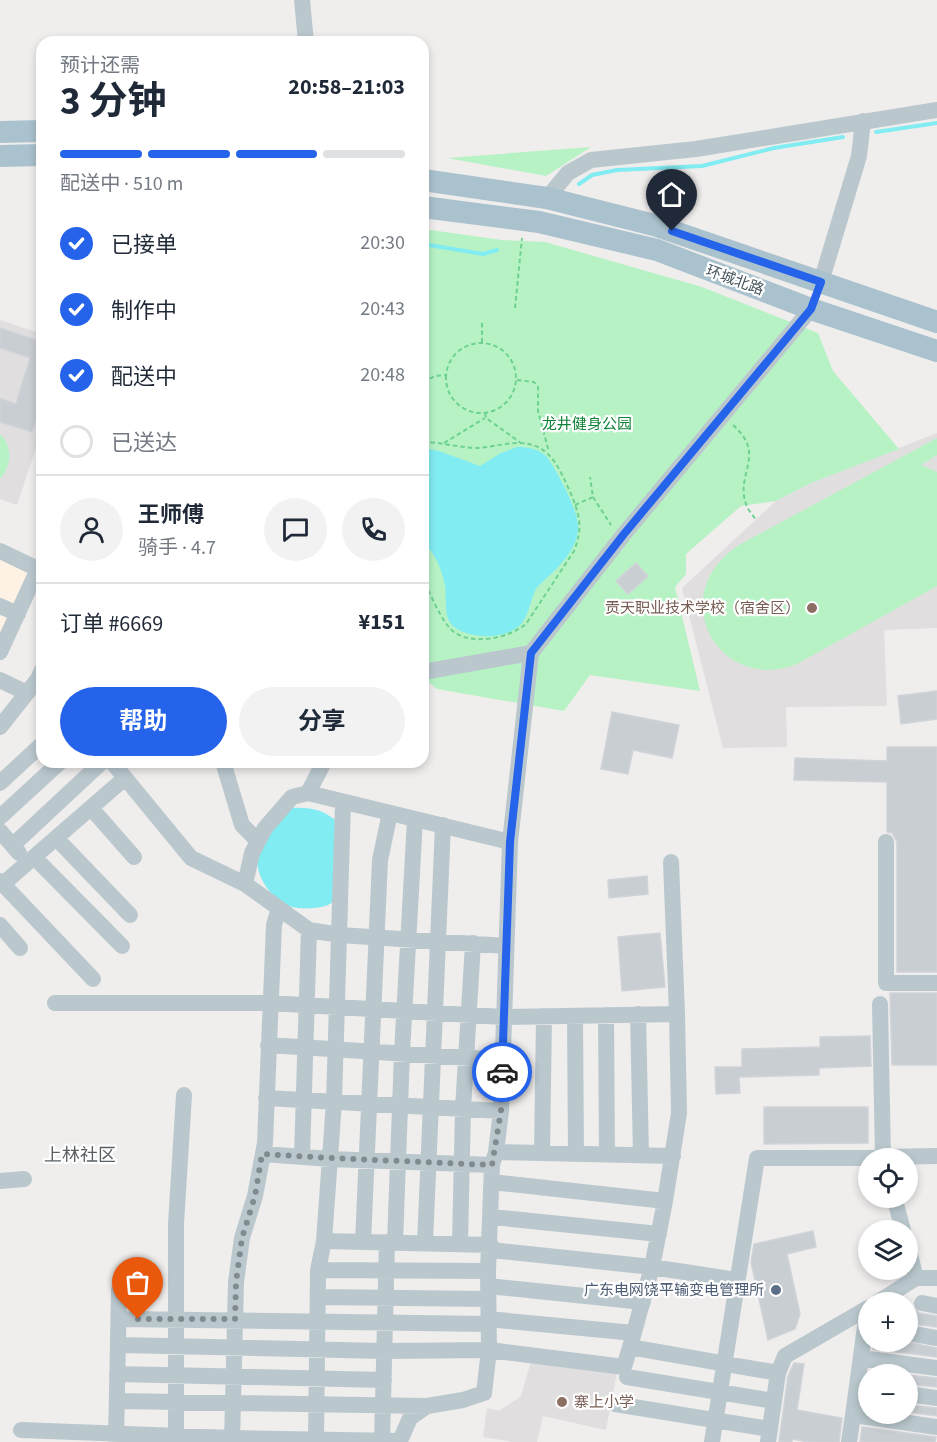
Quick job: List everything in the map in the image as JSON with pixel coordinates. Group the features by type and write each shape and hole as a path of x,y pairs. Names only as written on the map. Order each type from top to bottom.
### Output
{"main road":[{"path":"0,132 36,131"},
{"path":"0,156 36,155"},
{"name":"环城北路","path":"429,181 547,198 654,225 937,322"},
{"name":"环城北路","path":"429,208 524,220 657,250 811,309 937,351"},
{"path":"811,309 821,282"}],"street":[{"path":"302,0 305,36"},
{"path":"547,198 568,173 591,160 696,149 937,110"},
{"path":"821,282 859,156 863,122"},
{"path":"118,1401 427,1406 463,1400 484,1393 489,1350 488,1286 492,1182 501,1111 510,842 531,653 624,534 811,309"},
{"path":"0,551 36,568"},
{"path":"2,644 36,578"},
{"path":"0,606 18,614"},
{"path":"429,671 531,653"},
{"path":"0,680 27,693"},
{"path":"0,727 36,683"},
{"path":"0,783 36,750"},
{"path":"0,817 53,768"},
{"path":"13,845 96,768"},
{"path":"117,768 191,858 245,884 309,930 340,935 506,946"},
{"path":"224,768 242,825 258,841"},
{"path":"308,793 321,768"},
{"path":"93,979 2,883 125,778"},
{"path":"245,884 252,853 265,828 292,797 308,793 510,842"},
{"path":"316,1439 318,1270 324,1241 334,1102 343,802"},
{"path":"91,808 134,857"},
{"path":"363,1242 375,937 380,860 390,813"},
{"path":"382,1441 386,1271 391,1243 398,1161 415,819"},
{"path":"425,1243 443,825"},
{"path":"0,831 122,946"},
{"path":"56,838 130,915"},
{"path":"886,842 886,983 937,983"},
{"path":"118,1345 384,1351 489,1350 624,1367 652,1267 666,1201 679,1113 680,1071 671,862"},
{"path":"232,1440 236,1282 242,1238 255,1196 262,1154 274,925 279,908"},
{"path":"0,925 20,948"},
{"path":"302,1156 309,930"},
{"path":"460,1243 465,1057 473,943"},
{"path":"55,1003 270,1003 504,1017 677,1014"},
{"path":"880,1004 883,1148"},
{"path":"638,1014 641,1155"},
{"path":"606,1015 607,1154"},
{"path":"542,1153 544,1016"},
{"path":"575,1016 576,1154"},
{"path":"268,1045 502,1060"},
{"path":"176,1439 176,1224 184,1095"},
{"path":"266,1098 501,1111"},
{"path":"262,1154 461,1164 542,1153 673,1156"},
{"path":"918,1157 937,1156"},
{"path":"712,1442 757,1158 858,1158"},
{"path":"0,1181 24,1179"},
{"path":"492,1182 666,1201"},
{"path":"492,1216 659,1234"},
{"path":"324,1241 460,1243 737,1280"},
{"path":"318,1270 386,1271 488,1286 644,1302"},
{"path":"918,1278 937,1278"},
{"path":"894,1292 913,1280"},
{"path":"318,1297 386,1299 488,1286"},
{"path":"116,1437 119,1290"},
{"path":"615,1404 715,1420 769,1436 778,1372 785,1356 858,1314"},
{"path":"119,1319 385,1323 488,1322 632,1340 723,1363 778,1372"},
{"path":"843,1324 858,1326"},
{"path":"918,1335 937,1338"},
{"path":"861,1364 862,1352"},
{"path":"861,1358 937,1368"},
{"path":"117,1374 384,1380"},
{"path":"627,1377 774,1401"},
{"path":"918,1395 937,1398"},
{"path":"849,1442 858,1400"},
{"path":"21,1430 176,1439 400,1440 410,1418 427,1406"},
{"path":"853,1415 937,1427"}],"path":[{"path":"515,308 524,220"},
{"path":"482,323 482,343"},
{"path":"482,343 499,347 506,353 516,370 517,380 510,398 495,410 485,412 467,410 459,405 448,390 446,375 449,362 454,354 470,344 482,343"},
{"path":"429,379 446,375"},
{"path":"429,591 448,626 454,632 467,637 495,639 519,631 526,624 574,551 578,541 580,516 556,462 549,453 538,411 538,387 534,382 517,380"},
{"path":"485,412 486,418 521,443"},
{"path":"722,415 740,431 750,446 744,491 746,504 756,520"},
{"path":"444,443 486,418"},
{"path":"429,442 478,447 521,443 536,446 549,453"},
{"path":"590,477 593,497 611,525 624,534"},
{"path":"575,505 593,497"}],"shaded area":[{"path":"0,320 36,332 36,448 17,505 0,499"},
{"name":"贡天职业技术学校（宿舍区）","path":"937,433 937,628 884,630 887,706 786,707 787,747 723,748 682,588 776,501 811,483"},
{"path":"0,551 36,568 36,573 0,652"},
{"name":"寨上小学","path":"531,1361 617,1372 606,1430 543,1416 537,1442 513,1442 483,1437 487,1408 499,1411 521,1396"}],"green space":[{"path":"591,147 546,176 447,158"},
{"name":"龙井健身公园","path":"429,230 502,240 545,242 702,287 818,333 833,371 899,449 811,483 776,501 741,506 686,554 686,574 675,587 700,691 590,675 564,711 437,689 429,682"},
{"path":"0,434 9,450 9,462 0,479"},
{"name":"贡天职业技术学校（宿舍区）","path":"937,438 937,455 921,465 937,472 937,586 797,664 769,670 745,666 725,653 710,635 703,613 705,589 716,566 739,545"}],"water":[{"path":"517,447 526,447 541,452 548,458 576,513 578,530 571,550 536,589 522,623 508,633 479,636 460,631 450,622 442,574 429,548 429,449 480,466 501,453"},
{"path":"290,808 316,810 339,823 339,896 328,905 295,908 286,905 272,894 262,879 257,862 260,845"}],"building":[{"path":"0,328 36,340 36,420 32,432 0,422 0,398 16,404 30,358 0,348"},
{"path":"636,563 648,576 628,594 616,581"},
{"path":"937,691 937,719 901,724 898,696"},
{"path":"612,712 679,725 672,758 633,750 628,774 601,769"},
{"path":"887,747 937,747 937,972 897,972 897,842 892,833 887,832 887,782 794,780 795,758 887,761"},
{"path":"647,876 648,894 609,898 608,880"},
{"path":"660,933 665,987 622,991 618,937"},
{"path":"890,993 937,993 937,1065 892,1065"},
{"path":"870,1036 871,1066 819,1068 819,1075 739,1077 740,1093 716,1094 715,1067 742,1067 742,1049 820,1047 820,1037"},
{"path":"764,1107 868,1107 868,1143 764,1144"},
{"path":"813,1231 816,1247 787,1254 800,1314 795,1329 768,1340 751,1262 754,1244"},
{"path":"918,1312 937,1316 937,1327 918,1324"},
{"path":"918,1344 937,1348 937,1357 897,1352 918,1352"},
{"path":"794,1363 804,1364 797,1410 842,1418 839,1442 809,1442 792,1439 792,1442 779,1442 788,1376"},
{"path":"918,1376 937,1378 937,1387 918,1385"},
{"path":"918,1406 937,1408 937,1416 918,1413"},
{"path":"862,1427 936,1437 935,1442 860,1442"}],"waterway":[{"path":"876,132 937,123"},
{"path":"579,184 592,175 617,170 702,166 774,148 843,137"},
{"path":"429,245 483,254 497,250"}],"way so far":[{"path":"138,1319 235,1319 236,1282 242,1238 255,1196 262,1154 492,1165 496,1152 501,1111 502,1072"}],"place":[{"name":"贡天职业技术学校（宿舍区）","path":"812,608"},
{"name":"广东电网饶平输变电管理所","path":"776,1290"},
{"name":"寨上小学","path":"562,1402"}],"district":[{"name":"上林社区","path":"80,1155"}],"route":[{"path":"502,1072 510,842 531,653 624,534 811,309 821,282 672,231"}]}
